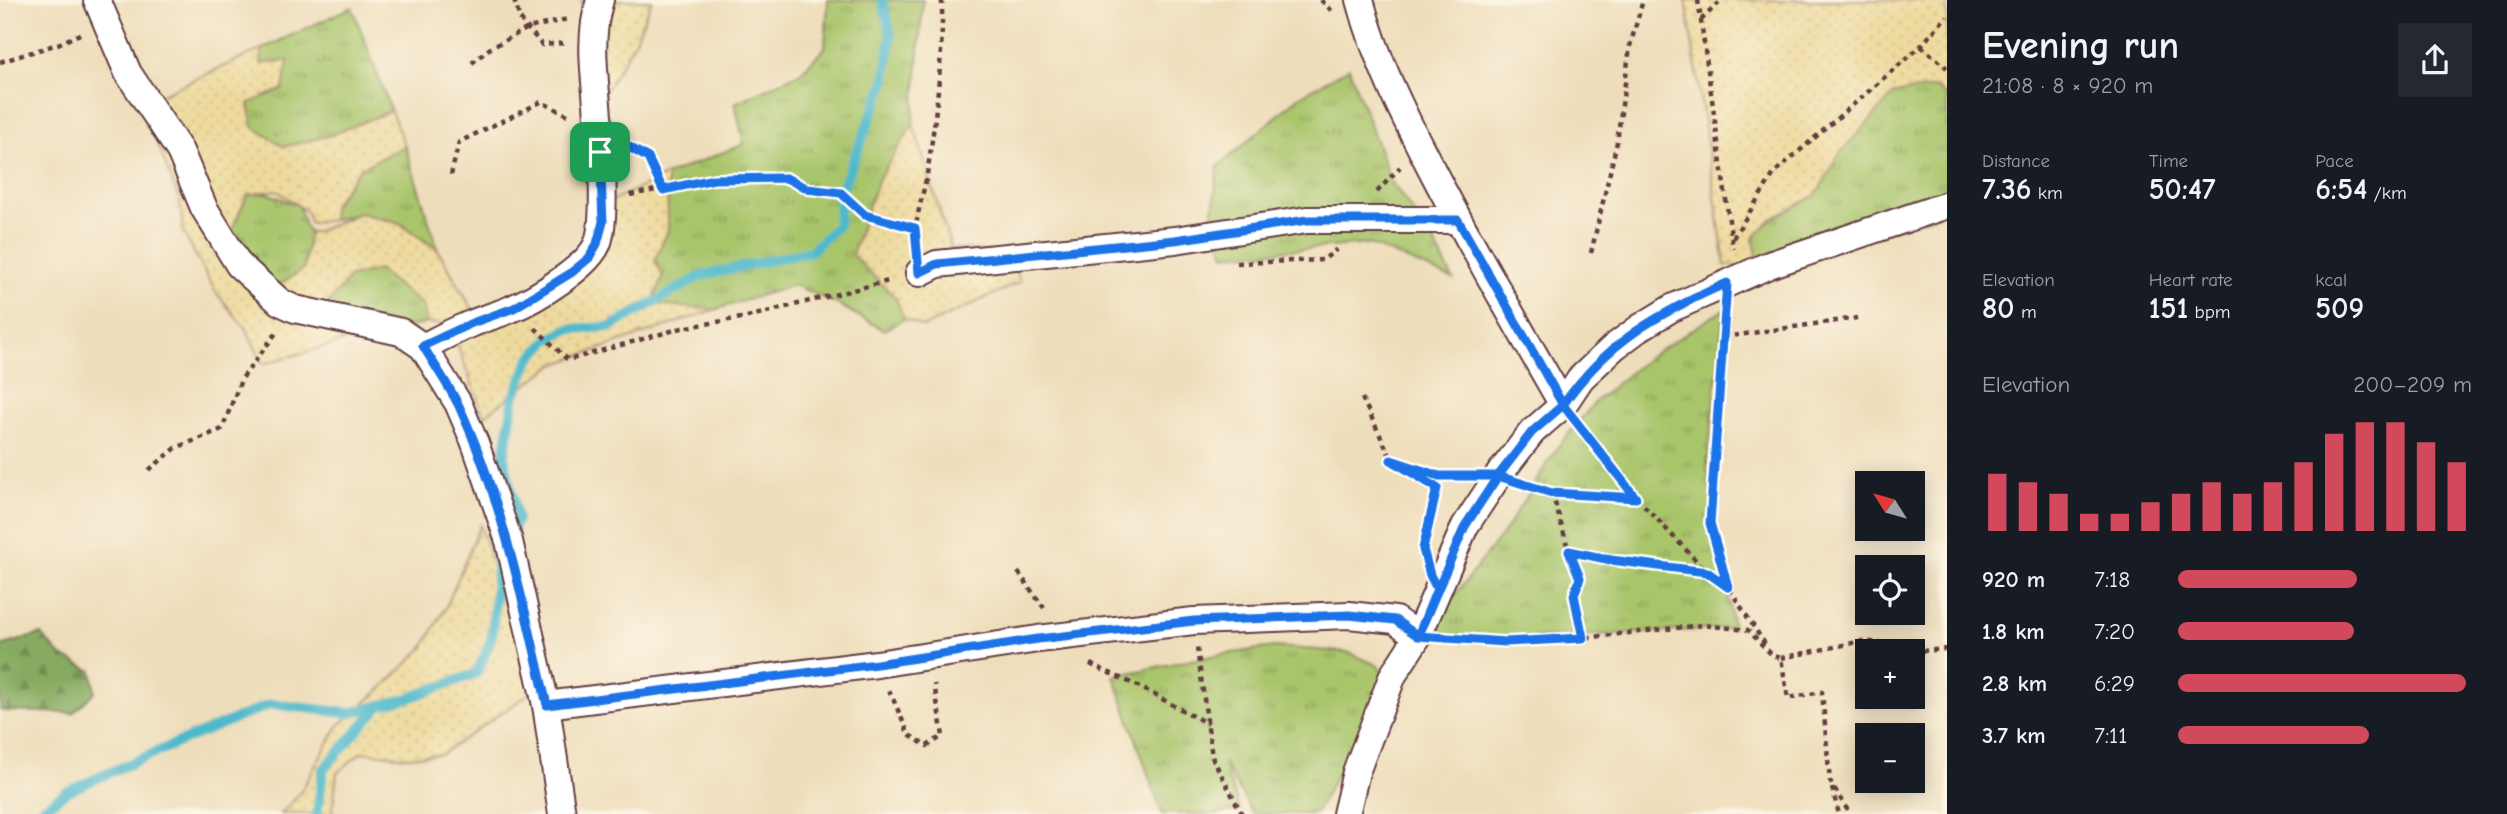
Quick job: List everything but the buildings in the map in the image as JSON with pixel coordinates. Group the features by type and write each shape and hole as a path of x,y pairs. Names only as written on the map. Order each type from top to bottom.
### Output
{"street":[{"path":"1360,0 1370,37 1388,83 1458,220 1563,405"},
{"path":"423,346 472,323 514,308 571,273 589,258 597,244 603,222 600,141 593,68 598,7"},
{"path":"101,11 128,73 180,151 204,208 239,265 280,302 295,309 401,332 423,346 458,403 509,541 547,705 562,814"},
{"path":"1346,814 1356,772 1394,675 1418,636 1465,526 1498,476 1532,432 1563,405 1581,379 1641,327 1672,308 1819,247 1947,205"},
{"path":"919,273 937,264 1175,240 1307,220 1458,220"},
{"path":"547,705 877,664 1038,639 1194,621 1349,615 1395,620 1418,636"}],"path":[{"path":"514,0 520,19 542,45 577,42 593,68"},
{"path":"514,308 568,360 682,328 747,317 919,273 915,228 932,142 943,29 942,0"},
{"path":"1591,253 1617,142 1630,46 1643,0"},
{"path":"1698,0 1735,260 1727,283 1710,523 1728,587 1773,656"},
{"path":"1701,20 1722,0"},
{"path":"472,63 528,28 598,7"},
{"path":"0,62 58,44 101,11"},
{"path":"1732,239 1776,172 1921,46 1947,16"},
{"path":"1921,46 1947,68"},
{"path":"452,176 459,142 541,102 600,141 624,144 648,158 663,190"},
{"path":"1372,198 1402,164"},
{"path":"602,199 714,179 786,178 808,189 841,193 865,215 915,228"},
{"path":"149,470 176,448 222,429 241,380 295,309"},
{"path":"1724,337 1857,318"},
{"path":"1362,398 1391,460 1437,488 1426,537"},
{"path":"1563,405 1636,498 1707,572 1728,587"},
{"path":"1391,460 1439,476 1498,476 1552,493 1636,498"},
{"path":"1552,493 1580,578 1574,595 1583,638"},
{"path":"1569,551 1611,560 1707,572"},
{"path":"1194,621 1212,757 1242,814"},
{"path":"1418,636 1505,642 1583,638 1703,625 1748,631 1773,656 1781,658 1863,641 1889,644 1917,641 1922,651 1947,649"},
{"path":"877,664 909,735 927,746 943,736 929,656"},
{"path":"1781,658 1788,698 1822,692 1830,781 1839,814"},
{"path":"1088,663 1208,724"},
{"path":"1830,781 1850,814"}],"green space":[{"path":"828,0 923,0 913,124 877,182 852,254 897,298 904,319 884,330 837,304 794,285 714,310 651,304 663,277 655,260 668,230 667,175 744,144 735,103 800,73 825,48"},
{"path":"352,7 391,111 328,136 284,147 253,127 249,103 283,89 261,64 262,49"},
{"path":"1349,68 1391,181 1433,240 1453,279 1369,244 1225,255 1212,221 1218,167 1300,96"},
{"path":"1936,87 1947,97 1947,212 1761,271 1753,238 1771,219 1816,195 1839,154 1894,93"},
{"path":"405,146 438,250 400,223 360,213 333,220 332,207 360,168"},
{"path":"267,193 299,206 309,232 304,269 269,291 222,254 247,194"},
{"path":"378,270 423,305 427,323 342,342 327,304 350,277"},
{"path":"1724,309 1707,468 1733,628 1476,641 1426,632 1504,532 1559,445 1597,400 1648,358"},
{"path":"41,634 61,656 92,671 95,692 73,713 2,711 0,646"},
{"path":"1274,647 1347,652 1377,665 1389,682 1315,814 1253,814 1223,762 1240,810 1216,814 1162,814 1114,676 1205,657"}],"sand":[{"path":"581,0 652,0 634,43 601,99"},
{"path":"1686,0 1947,0 1947,97 1936,87 1894,94 1839,154 1816,195 1771,219 1753,238 1761,271 1725,265"},
{"path":"262,49 261,64 288,60 283,89 249,103 253,127 284,147 328,136 391,111 405,146 360,168 332,206 333,220 310,223 306,211 276,190 247,195 222,254 269,291 304,269 309,232 316,232 360,213 400,224 438,250 474,312 561,279 609,202 667,175 668,230 655,260 663,277 652,304 714,310 553,365 484,416 450,325 427,323 423,305 378,270 350,277 327,304 342,342 263,364 246,329 215,291 183,232 180,202 142,103"},
{"path":"913,124 951,248 1010,253 1020,282 924,327 904,319 896,298 852,255 877,182"},
{"path":"480,525 533,691 442,754 408,757 362,752 337,773 332,814 281,814 300,793 337,727 423,648 447,605"}],"waterway":[{"path":"35,814 66,792 271,704 349,713 409,698 477,673 492,637 498,555 509,541 517,519 504,458 514,397 530,359 548,340 569,329 610,327 701,276 811,251 838,225 840,193 885,82 891,35 882,0"},
{"path":"317,814 323,770 379,706"}],"route":[{"path":"600,152 603,222 597,244 589,258 571,273 514,308 472,323 423,346 458,403 509,541 547,705 877,664 1038,639 1194,621 1349,615 1395,620 1418,636 1437,589 1423,549 1437,488 1391,460 1439,476 1498,476 1552,493 1636,498 1563,405 1581,379 1614,347 1672,308 1727,283 1710,523 1728,587 1707,572 1611,560 1569,551 1580,578 1574,595 1583,638 1505,642 1418,636 1465,526 1498,476 1532,432 1563,405 1458,220 1307,220 1175,240 937,264 919,273 915,228 865,215 841,193 808,189 786,178 714,179 663,190 648,158 624,144 600,152"}]}
